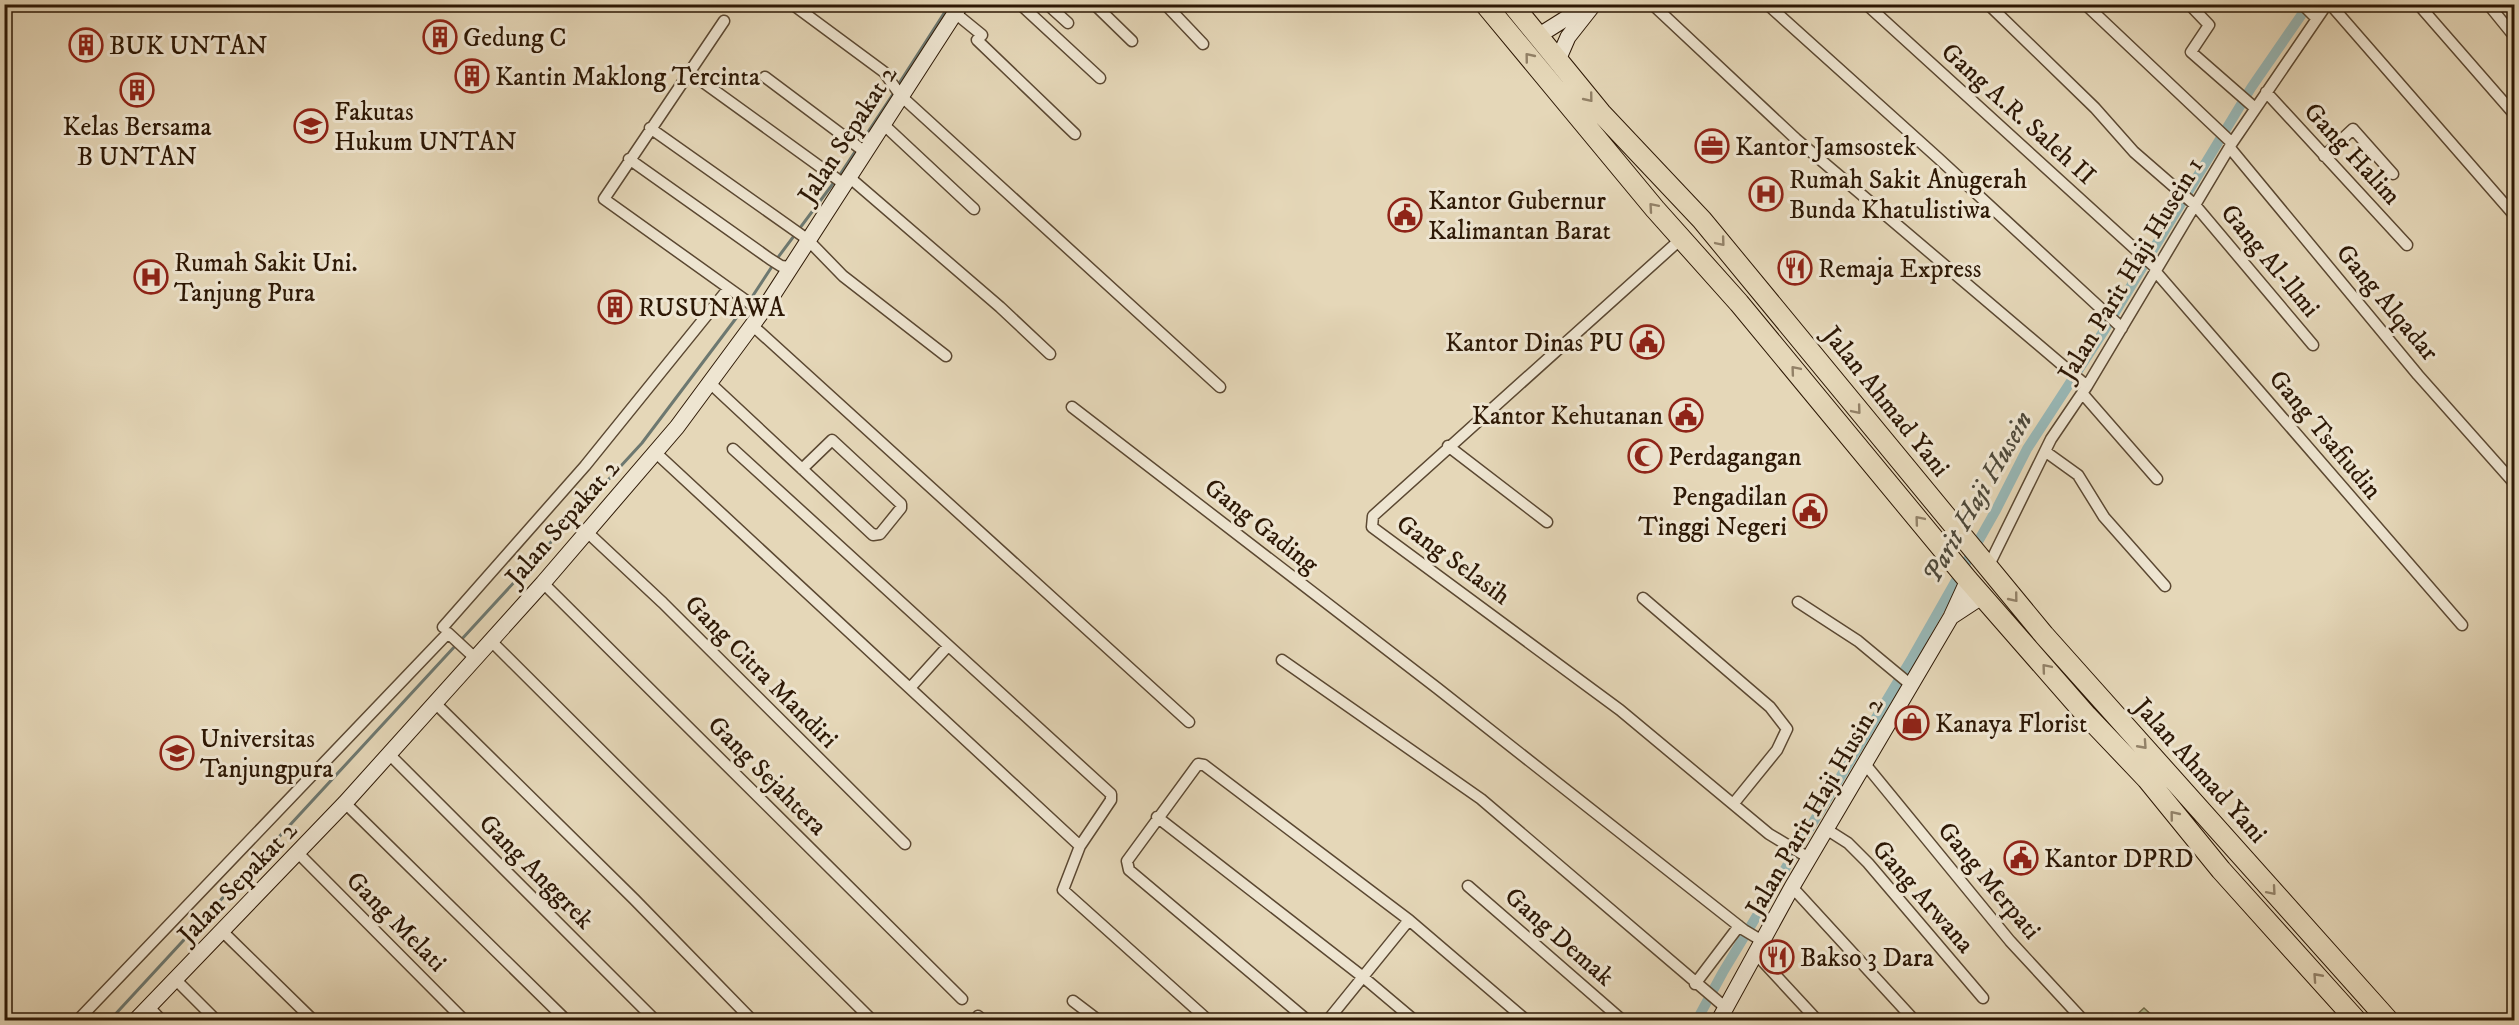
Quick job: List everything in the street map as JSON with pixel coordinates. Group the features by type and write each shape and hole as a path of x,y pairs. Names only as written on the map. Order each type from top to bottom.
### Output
{"highway":[{"name":"Jalan Ahmad Yani","path":"1485,4 1655,209 1739,303 1963,573 2087,716 2147,779 2224,874 2356,1020"},
{"name":"Jalan Ahmad Yani","path":"1512,4 1601,113 1702,220 2044,635 2388,1020"},
{"path":"1739,303 1758,287"},
{"path":"2224,874 2243,858"}],"street":[{"path":"792,4 884,72 895,88 1220,387"},
{"path":"1020,4 1100,78"},
{"path":"1047,4 1068,23"},
{"path":"1094,4 1132,41"},
{"path":"1165,4 1203,44"},
{"path":"1538,36 1573,14 1581,4"},
{"path":"1558,60 1568,37 1594,4"},
{"path":"1652,4 1796,139 2067,371 2083,387 2157,478"},
{"path":"1767,4 2119,326"},
{"name":"Gang A.R. Saleh II","path":"1866,4 2155,269"},
{"name":"Gang Al-llmi","path":"1988,4 2095,108 2134,152 2192,203 2313,345"},
{"name":"Gang Alqadar","path":"2085,4 2230,143 2418,375 2514,483"},
{"path":"2189,4 2209,25 2191,52 2253,106"},
{"path":"2328,4 2514,215"},
{"name":"Jalan Parit Haji Husein 1","path":"1979,554 2046,452 2192,203 2253,106 2266,92 2309,12 2328,4"},
{"path":"2418,4 2514,114"},
{"path":"2488,4 2514,36"},
{"path":"958,9 982,35 978,40 1008,72 1075,134"},
{"name":"Jalan Sepakat 2","path":"136,1020 345,803 434,702 470,653 491,641 543,583 711,384 752,325 754,306 785,267 844,181 860,148 883,124 895,88 958,9"},
{"path":"724,21 604,199 754,306"},
{"path":"689,72 829,174 844,181 1000,307 1050,354"},
{"path":"765,77 860,148"},
{"name":"Gang Halim","path":"2266,92 2406,245"},
{"path":"883,124 974,209"},
{"path":"650,128 805,237 843,276 946,356"},
{"path":"2325,156 2353,129 2393,174"},
{"path":"629,159 770,260 785,267"},
{"name":"Gang Selasih","path":"1682,238 1448,446 1373,516 1372,527 1560,663 1734,803 1769,834 1805,856"},
{"name":"Gang Tsafiudin","path":"2155,269 2462,625"},
{"path":"442,627 585,466 728,289"},
{"path":"752,325 1189,722"},
{"path":"711,384 802,470 873,535 880,534 901,508 901,504 832,440 802,470"},
{"name":"Gang Gading","path":"1072,407 1424,678 1741,928 1759,944 1817,1020"},
{"path":"1448,446 1547,522"},
{"path":"733,449 1111,794 1111,800 1080,846 1063,890 1208,1020"},
{"path":"655,452 1080,846"},
{"path":"2046,452 2078,476 2104,517 2165,586"},
{"name":"Gang Citra Mandiri","path":"586,531 663,603 905,844"},
{"name":"Jalan Parit Haji Husin 2","path":"1719,1011 1792,887 1805,856 1826,829 1951,617 1963,573"},
{"name":"Gang Sejahtera","path":"543,583 962,999"},
{"path":"1951,617 1983,596"},
{"path":"1643,598 1770,707 1787,729 1778,750 1734,803"},
{"path":"1798,602 1858,641 1911,684"},
{"path":"78,1020 447,633 470,653"},
{"path":"491,641 872,1020"},
{"path":"910,688 948,646"},
{"path":"1282,660 1481,799 1695,984 1719,1011"},
{"path":"434,702 634,899 752,1020"},
{"name":"Gang Anggrek","path":"388,753 655,1020"},
{"name":"Gang Merpati","path":"1865,764 2010,941 2083,1020"},
{"path":"1306,1020 1129,870 1126,861 1195,766 1204,765 1409,920 1526,1020"},
{"path":"345,803 566,1020"},
{"path":"1157,817 1363,977 1414,1020"},
{"name":"Gang Arwana","path":"1826,829 1848,843 1868,863 1983,998"},
{"name":"Gang Melati","path":"298,853 464,1020"},
{"name":"Gang Demak","path":"1468,886 1622,1020"},
{"path":"1792,887 1914,1020"},
{"path":"1328,1020 1409,920"},
{"path":"1695,984 1741,928"},
{"path":"223,932 313,1020"},
{"path":"176,980 216,1020"},
{"path":"1073,1001 1098,1020"},
{"path":"149,1007 161,1020"}],"green space":[{"path":"2144,1008 2157,1020 2131,1020"}],"waterway":[{"path":"898,85 950,4"},
{"name":"Parit Haji Husein","path":"1697,1020 1723,972 1912,658 1996,510 2027,449 2105,329 2251,88 2309,4"},
{"path":"839,176 895,91"},
{"path":"776,260 835,181"},
{"path":"750,300 773,265"},
{"path":"461,640 642,443 746,305"},
{"path":"110,1020 456,645"}],"place":[{"name":"Gedung C","path":"440,37"},
{"name":"BUK UNTAN","path":"86,45"},
{"name":"Kantin Maklong Tercinta","path":"472,76"},
{"name":"Kelas Bersama B UNTAN","path":"137,90"},
{"name":"Fakutas Hukum UNTAN","path":"311,126"},
{"name":"Kantor Jamsostek","path":"1712,146"},
{"name":"Rumah Sakit Anugerah Bunda Khatulistiwa","path":"1766,194"},
{"name":"Kantor Gubernur Kalimantan Barat","path":"1405,215"},
{"name":"Remaja Express","path":"1795,268"},
{"name":"Rumah Sakit Uni. Tanjung Pura","path":"151,277"},
{"name":"RUSUNAWA","path":"615,307"},
{"name":"Kantor Dinas PU","path":"1647,342"},
{"name":"Kantor Kehutanan","path":"1686,415"},
{"name":"Perdagangan","path":"1645,456"},
{"name":"Pengadilan Tinggi Negeri","path":"1810,511"},
{"name":"Kanaya Florist","path":"1912,723"},
{"name":"Universitas Tanjungpura","path":"177,753"},
{"name":"Kantor DPRD","path":"2021,858"},
{"name":"Bakso 3 Dara","path":"1777,957"}]}
